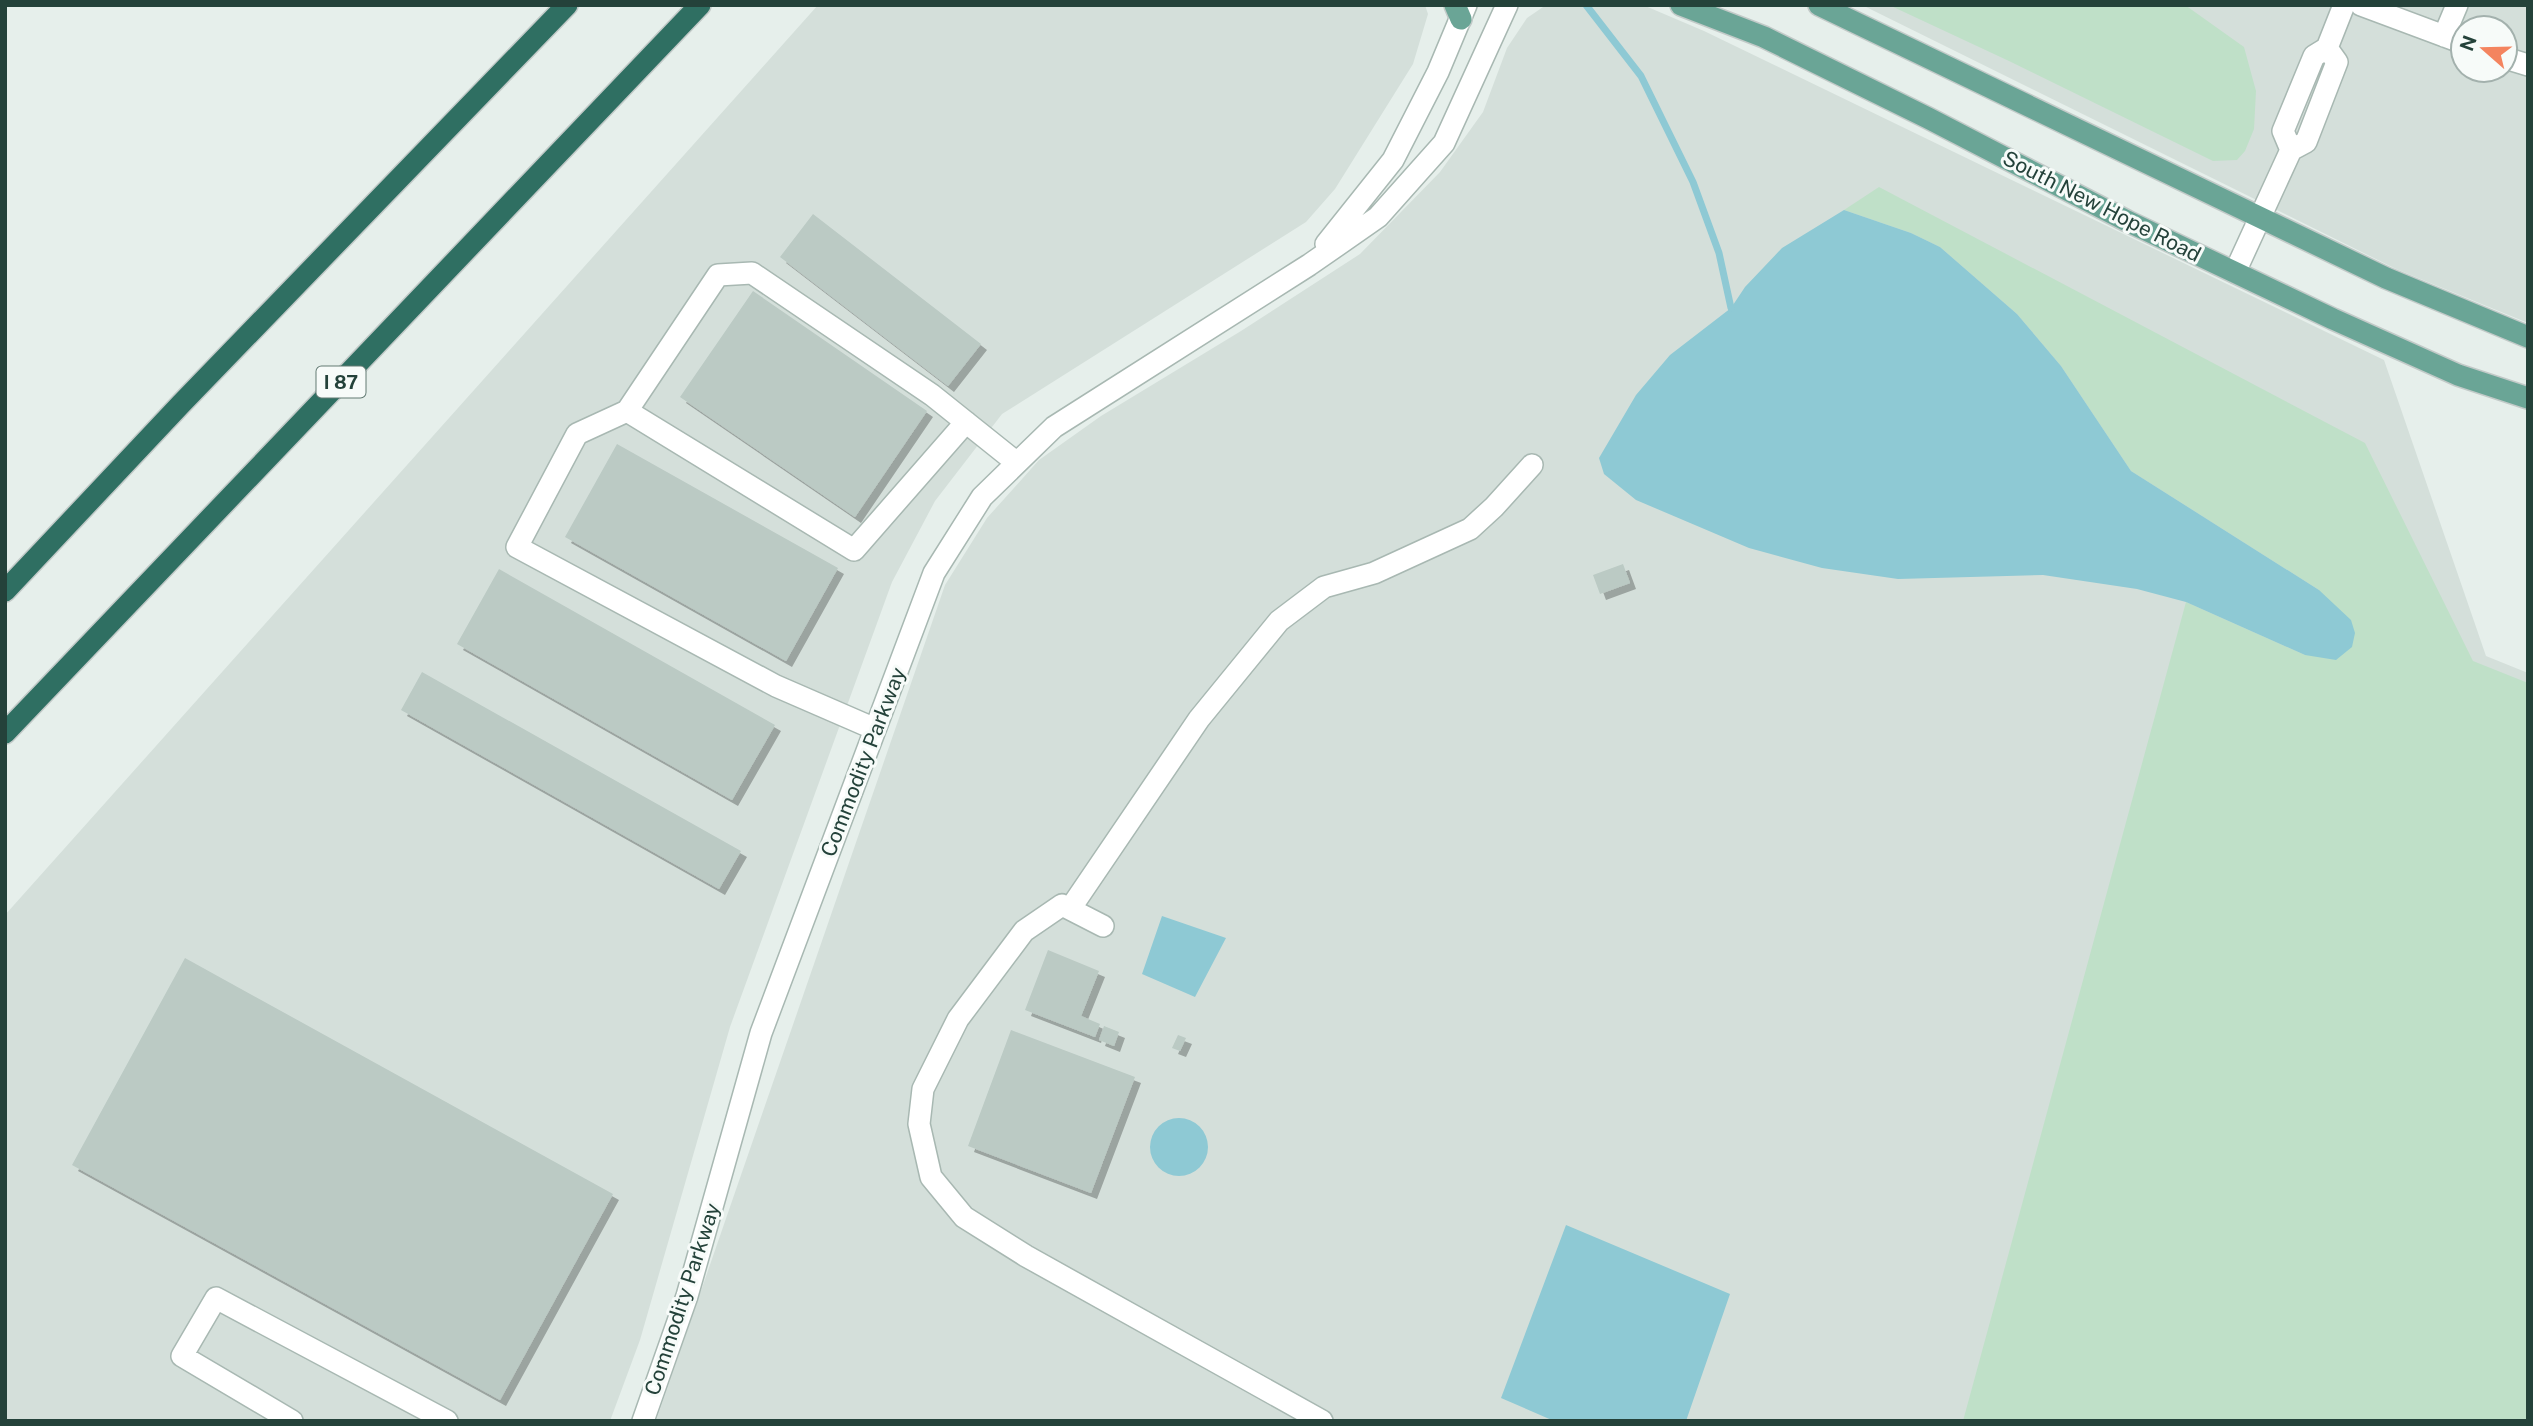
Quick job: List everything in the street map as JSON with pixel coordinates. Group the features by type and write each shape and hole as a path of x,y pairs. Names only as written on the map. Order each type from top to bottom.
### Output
{"highway":[{"path":"5,591 181,404 567,5"},
{"name":"I 87","path":"5,733 700,5"}],"main road":[{"name":"South New Hope Road","path":"1681,5 1764,37 2127,221 2235,272 2458,375 2528,398"},
{"path":"1819,5 2386,278 2528,337"}],"street":[{"name":"Commodity Parkway","path":"643,1421 687,1296 761,1033 934,573 982,497 1054,427 1309,265 1378,217 1444,142 1507,5"},
{"path":"2235,272 2291,150 2306,142 2337,62 2327,48 2344,5"},
{"path":"2361,5 2449,37"},
{"name":"Commodity Parkway","path":"1309,265 1393,160 1438,72 1461,10"},
{"path":"875,729 776,686 517,547 578,434 627,411 718,275 752,273 932,395 1017,463"},
{"path":"627,411 854,550 966,422"},
{"path":"1070,909 1199,719 1279,621 1324,587 1374,573 1470,530 1532,465"},
{"path":"1103,926 1062,905 1024,931 958,1019 923,1089 919,1124 931,1177 964,1217 1026,1256 1322,1421"},
{"path":"292,1421 182,1356 216,1298 447,1421"}],"shaded area":[{"path":"818,5 1425,5 1428,14 1413,64 1335,189 1306,222 1002,414 935,501 892,582 730,1027 640,1340 610,1421 5,1421 5,915"},
{"path":"1546,5 1643,5 1704,31 2384,360 2486,656 2528,673 2528,1421 656,1421 945,585 987,518 1039,460 1101,416 1241,331 1360,254 1440,172 1483,112 1507,48 1527,18"},
{"path":"1862,5 2528,5 2528,323 2396,269"}],"green space":[{"path":"1889,5 2185,5 2244,47 2256,91 2254,129 2245,151 2237,160 2213,161"},
{"path":"1879,187 2365,443 2473,661 2528,683 2528,1421 1963,1421 2186,602 2305,655 2319,590 2131,471 2061,366 2017,314 1940,247 1911,233 1844,210"}],"water":[{"path":"1844,210 1911,233 1940,247 2017,314 2061,366 2131,471 2319,590 2351,620 2355,633 2352,647 2336,660 2305,655 2186,602 2137,589 2043,575 1898,579 1822,568 1749,548 1636,500 1604,474 1599,458 1636,395 1670,355 1731,308 1745,287 1782,248"},
{"path":"1162,916 1226,938 1195,997 1142,974"},
{"path":"1179,1118 1190,1120 1203,1131 1208,1147 1206,1158 1195,1171 1179,1176 1168,1174 1155,1163 1150,1147 1152,1136 1163,1123"},
{"path":"1566,1225 1730,1294 1686,1421 1554,1421 1501,1398"}],"building":[{"path":"813,214 981,344 948,386 780,257"},
{"path":"753,291 927,411 855,517 680,397"},
{"path":"617,444 838,568 786,661 565,537"},
{"path":"1623,564 1630,583 1600,594 1593,575"},
{"path":"499,569 775,725 732,800 457,644"},
{"path":"422,672 741,851 719,889 401,710"},
{"path":"1048,950 1099,971 1081,1016 1100,1024 1095,1037 1025,1010"},
{"path":"185,958 613,1194 500,1400 72,1165"},
{"path":"1104,1026 1119,1032 1114,1046 1099,1040"},
{"path":"1011,1030 1135,1077 1091,1193 968,1146"},
{"path":"1178,1035 1186,1038 1180,1051 1172,1048"}],"waterway":[{"path":"1586,5 1641,76 1693,182 1719,253 1731,308"}]}
